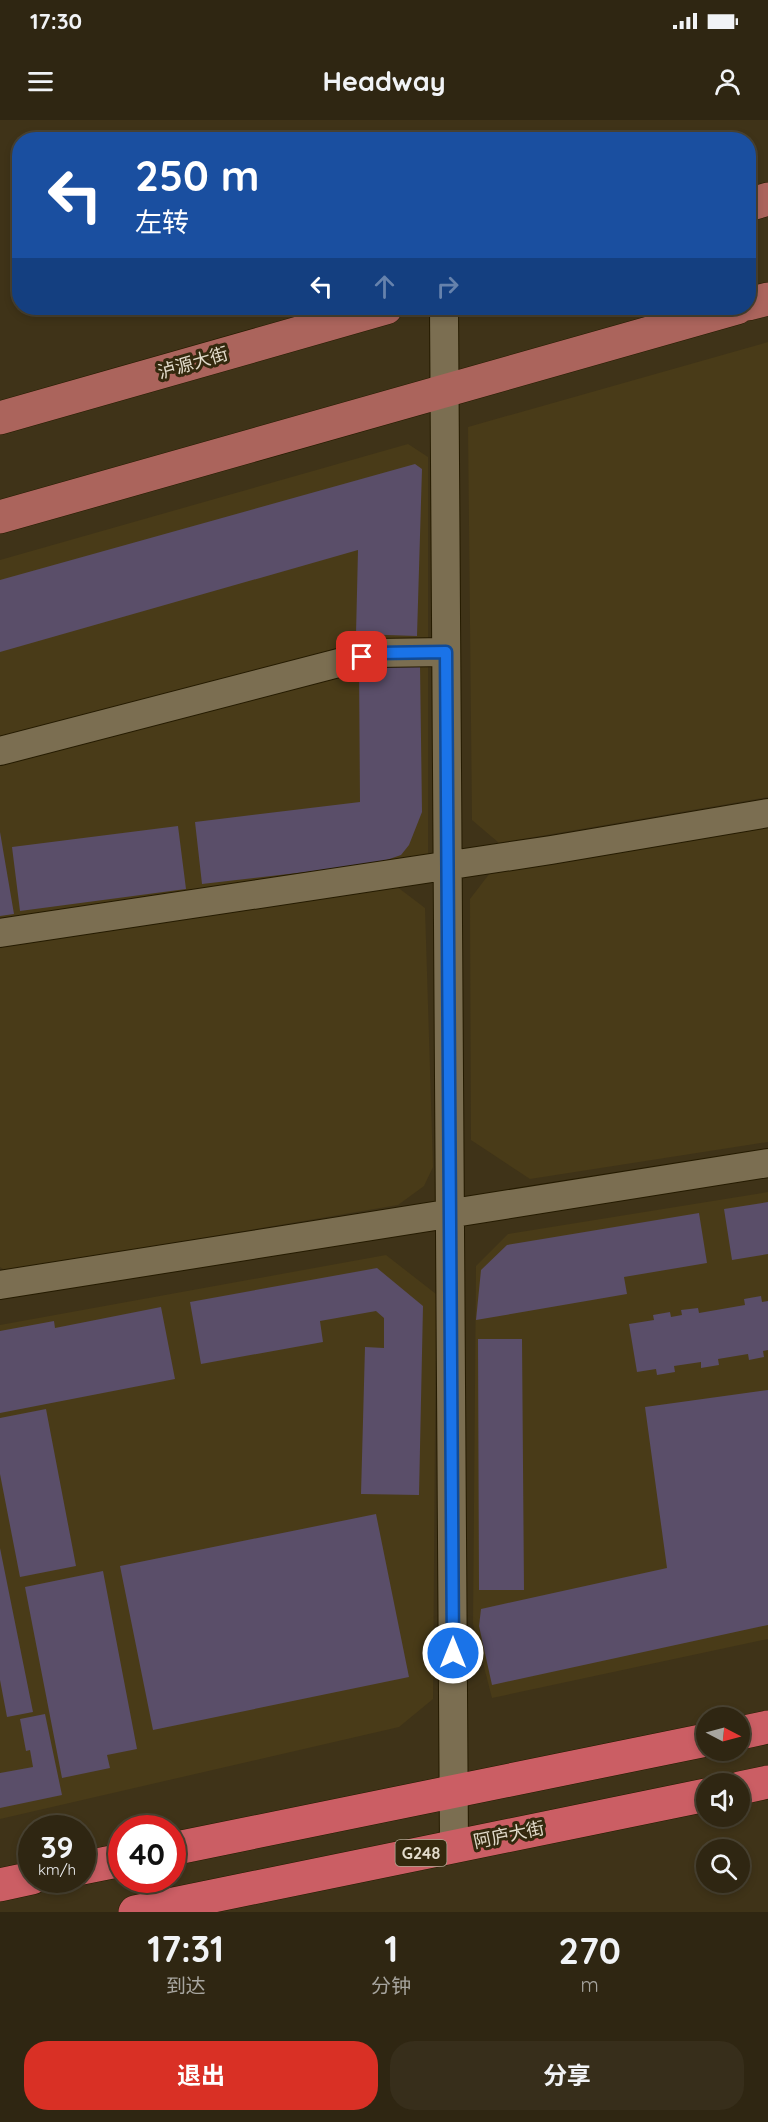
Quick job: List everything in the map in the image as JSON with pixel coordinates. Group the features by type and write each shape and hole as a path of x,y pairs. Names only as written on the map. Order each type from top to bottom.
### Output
{"highway":[{"path":"750,1731 768,1727"},
{"path":"186,1846 696,1742"},
{"path":"750,1786 768,1782"},
{"name":"阿庐大街","path":"135,1912 696,1797"},
{"path":"0,1885 18,1881"}],"main road":[{"name":"泸源大街","path":"0,418 361,315"},
{"path":"0,517 712,315"}],"street":[{"path":"444,315 454,1846"},
{"path":"0,751 377,653 446,652"},
{"path":"0,933 447,865 768,813"},
{"path":"0,1285 768,1163"}],"shaded area":[{"path":"768,342 768,797 499,843 472,820 468,427"},
{"path":"408,444 428,457 428,857 0,922 0,560"},
{"path":"768,822 768,1142 530,1179 471,1140 470,899 493,869"},
{"path":"392,883 425,908 433,1167 424,1186 398,1205 6,1271 0,1267 0,941"},
{"path":"768,1192 768,1639 492,1698 473,1624 476,1266 508,1234"},
{"path":"386,1255 436,1294 433,1699 399,1727 0,1819 0,1325"}],"building":[{"path":"415,464 422,469 417,636 356,634 358,550 0,652 0,580"},
{"path":"359,664 420,664 422,812 409,845 401,855 375,864 202,884 195,822 360,802"},
{"path":"178,826 186,889 20,911 12,847"},
{"path":"0,832 14,914 0,916"},
{"path":"768,1202 768,1254 732,1260 724,1209"},
{"path":"699,1213 707,1263 624,1277 627,1294 476,1320 481,1270 507,1245"},
{"path":"377,1268 423,1306 419,1495 361,1494 365,1347 384,1348 384,1318 376,1311 320,1321 323,1342 201,1364 190,1302"},
{"path":"761,1296 762,1302 768,1301 768,1350 763,1351 764,1357 749,1360 748,1354 718,1359 719,1365 701,1368 701,1362 674,1366 675,1372 657,1375 656,1369 637,1372 629,1324 654,1320 653,1315 670,1312 671,1317 682,1315 681,1310 698,1308 699,1313 745,1305 744,1299"},
{"path":"161,1307 175,1379 0,1413 0,1331 54,1321 55,1328"},
{"path":"478,1339 522,1339 524,1590 479,1590"},
{"path":"768,1390 768,1625 492,1685 479,1626 481,1609 667,1568 645,1407"},
{"path":"46,1409 76,1566 20,1577 0,1474 0,1418"},
{"path":"376,1514 409,1677 153,1730 120,1566"},
{"path":"0,1548 33,1712 7,1717 0,1680"},
{"path":"103,1571 137,1749 107,1755 110,1768 62,1778 25,1587"},
{"path":"45,1714 62,1795 0,1808 0,1773 33,1767 30,1750 26,1751 20,1719"}],"route":[{"path":"362,657 377,653 446,652 453,1653"}]}
